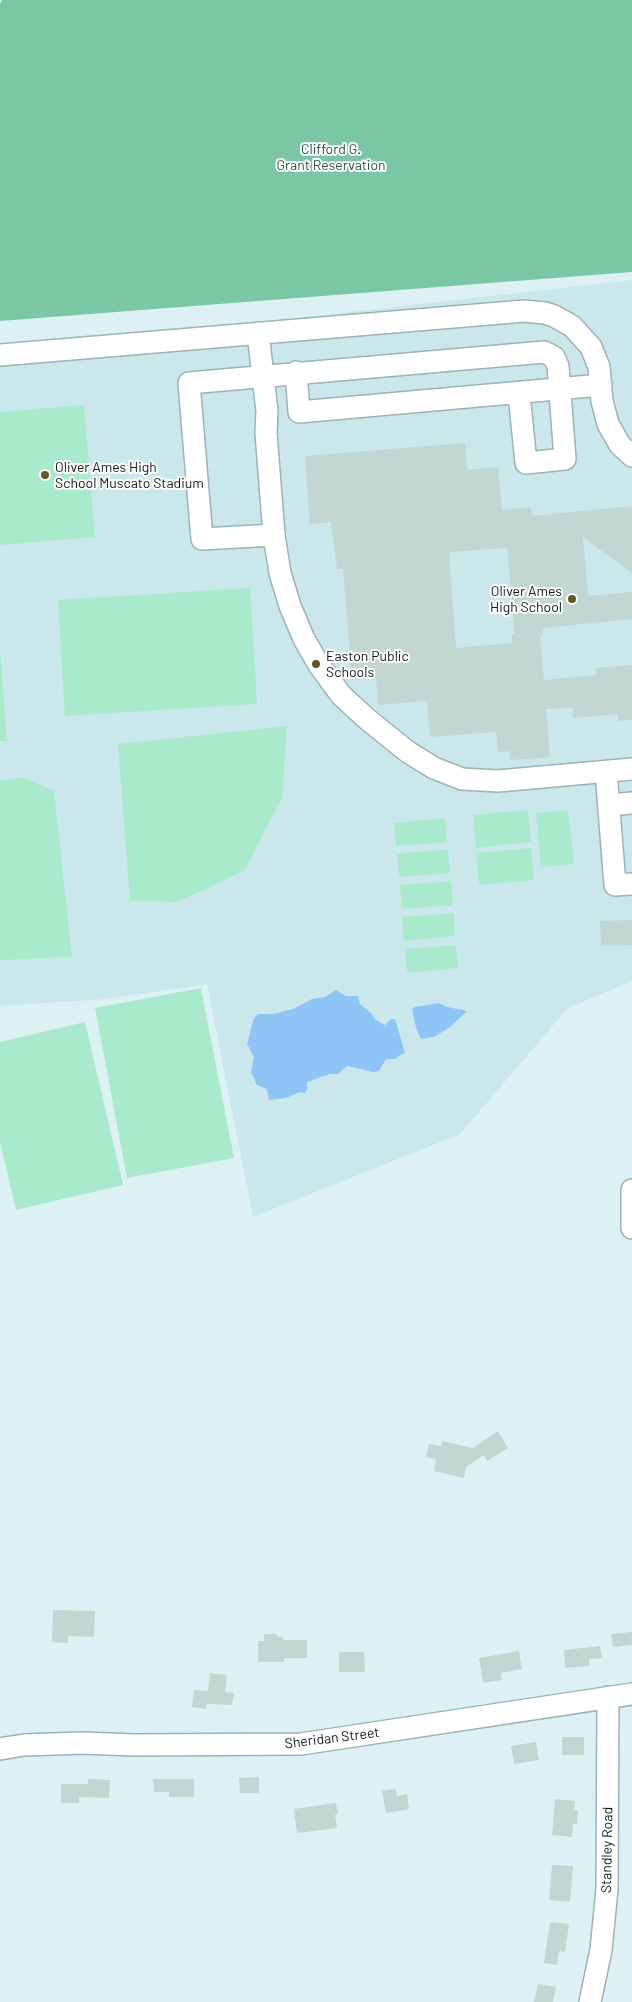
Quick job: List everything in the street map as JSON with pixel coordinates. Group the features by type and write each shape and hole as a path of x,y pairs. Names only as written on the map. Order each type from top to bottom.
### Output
{"street":[{"path":"0,355 524,311 545,313 572,326 587,341 597,360 604,413 608,424 620,445 632,456"},
{"path":"258,333 267,411 266,433 274,535 280,572 290,606 314,658 329,680 351,705 408,752 444,772 473,781 632,769"},
{"path":"274,535 202,539 189,383 296,372 540,352 551,355 557,363 566,459 526,463 520,394"},
{"path":"296,372 300,412 520,394 601,385"},
{"path":"606,772 615,885 632,884"},
{"path":"609,805 632,803"},
{"path":"632,1190 632,1228"},
{"name":"Sheridan Street","path":"0,1748 84,1742 133,1745 301,1744 632,1694"},
{"name":"Standley Road","path":"590,2002 601,1950 607,1889 608,1697"}],"shaded area":[{"name":"Easton Public Schools","path":"632,280 632,981 568,1008 460,1134 253,1217 207,984 107,999 0,1006 0,347 191,330"}],"green space":[{"name":"Clifford G. Grant Reservation","path":"2,0 632,0 632,272 0,321 0,4"},
{"name":"Oliver Ames High School Muscato Stadium","path":"84,405 95,537 0,545 0,412"},
{"path":"250,588 257,704 65,716 58,600"},
{"path":"0,650 7,741 0,741"},
{"path":"287,726 282,798 244,871 177,902 130,901 118,744"},
{"path":"23,777 54,791 72,957 0,960 0,781"},
{"path":"528,810 531,842 476,848 473,815"},
{"path":"568,810 574,864 541,867 536,813"},
{"path":"445,818 447,842 396,846 394,823"},
{"path":"531,848 534,880 479,885 476,853"},
{"path":"448,849 450,873 399,877 397,854"},
{"path":"451,881 453,905 402,909 400,885"},
{"path":"454,913 455,936 404,941 402,917"},
{"path":"456,945 458,968 407,973 405,949"},
{"path":"201,988 234,1158 127,1178 95,1008"},
{"path":"85,1022 123,1185 16,1210 0,1142 0,1042"}],"water":[{"path":"336,990 346,996 358,996 360,1004 376,1020 385,1025 391,1019 395,1019 405,1053 395,1059 386,1059 379,1071 373,1072 347,1066 338,1074 330,1074 307,1082 305,1093 300,1092 286,1098 269,1100 267,1089 257,1085 251,1072 254,1057 247,1044 254,1018 258,1014 274,1014 293,1009 312,999 325,997"},
{"path":"439,1003 447,1007 467,1011 450,1027 434,1037 421,1039 416,1028 412,1009"}],"building":[{"name":"Oliver Ames High School","path":"465,443 467,470 498,467 502,510 531,507 532,516 632,506 632,573 583,537 588,596 632,592 632,619 542,628 543,635 540,635 544,680 597,675 596,668 632,665 632,720 618,721 618,714 573,718 573,708 546,709 550,757 510,760 509,751 498,752 496,732 430,737 427,701 378,705 376,678 352,680 343,569 337,569 331,522 310,524 305,456","holes":["507,548 514,634 512,634 512,643 456,648 449,552"]},
{"path":"632,920 632,945 601,946 600,921"},
{"path":"498,1431 508,1448 487,1461 484,1455 466,1467 464,1478 434,1471 436,1459 426,1457 429,1444 441,1446 442,1441 473,1448"},
{"path":"53,1610 95,1611 94,1637 68,1636 68,1643 52,1642"},
{"path":"632,1632 632,1645 613,1647 611,1634"},
{"path":"264,1634 277,1634 277,1637 283,1637 283,1640 307,1640 307,1658 284,1658 284,1662 258,1662 258,1641 264,1641"},
{"path":"600,1646 602,1658 589,1659 589,1666 565,1668 564,1650"},
{"path":"519,1651 522,1669 501,1673 502,1680 483,1683 479,1658"},
{"path":"339,1652 364,1652 365,1672 339,1672"},
{"path":"210,1673 227,1675 225,1692 234,1693 232,1705 207,1704 206,1709 192,1707 194,1690 208,1691"},
{"path":"562,1737 584,1737 584,1755 562,1755"},
{"path":"536,1742 539,1760 514,1764 511,1746"},
{"path":"259,1777 259,1793 240,1793 239,1778"},
{"path":"88,1779 110,1780 109,1798 79,1797 79,1803 61,1803 61,1784 88,1784"},
{"path":"153,1779 194,1779 194,1797 169,1797 169,1792 154,1792"},
{"path":"396,1789 397,1796 407,1794 409,1809 386,1813 382,1791"},
{"path":"555,1799 575,1801 574,1810 578,1811 577,1824 573,1824 572,1837 552,1835"},
{"path":"336,1803 338,1814 335,1815 337,1828 297,1833 294,1809"},
{"path":"552,1865 573,1866 570,1902 549,1900"},
{"path":"550,1922 569,1924 565,1952 559,1951 557,1965 544,1963"},
{"path":"538,1984 556,1987 553,2002 534,2002"}],"place":[{"name":"Oliver Ames High School Muscato Stadium","path":"45,475"},
{"name":"Oliver Ames High School","path":"572,599"},
{"name":"Easton Public Schools","path":"316,664"}]}
